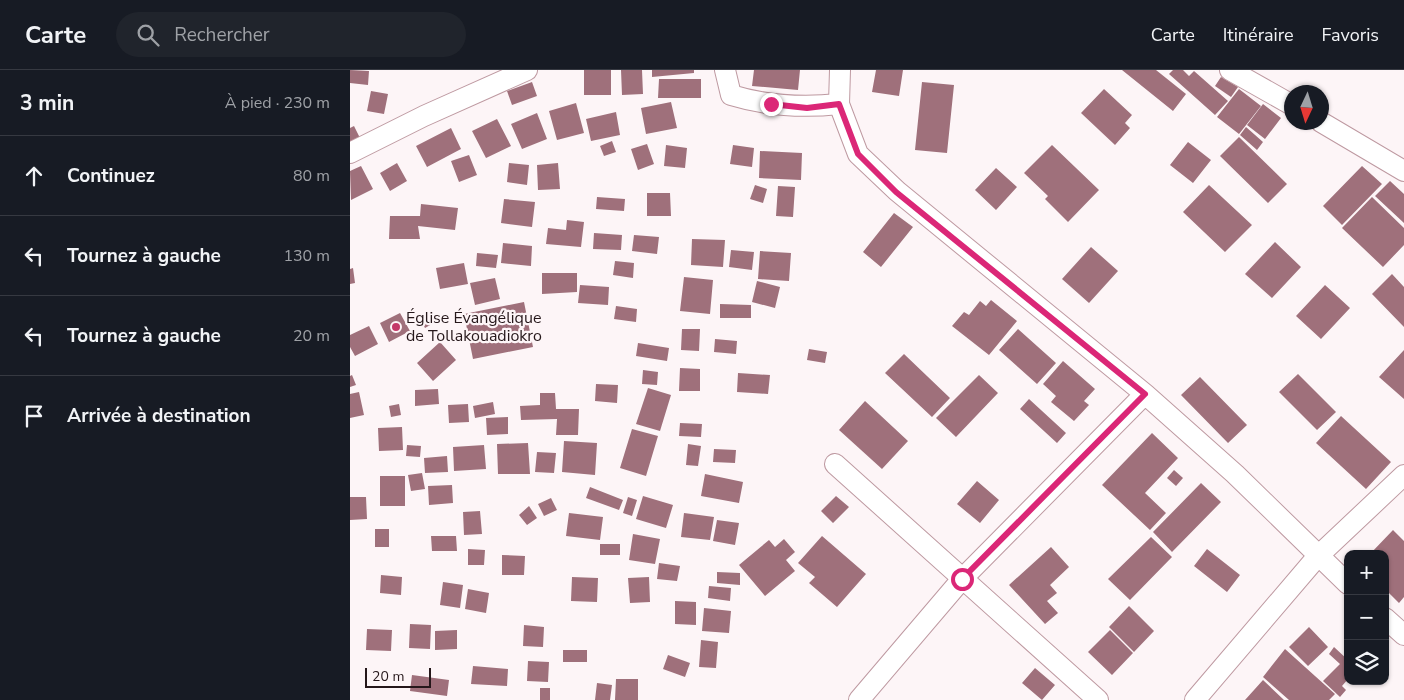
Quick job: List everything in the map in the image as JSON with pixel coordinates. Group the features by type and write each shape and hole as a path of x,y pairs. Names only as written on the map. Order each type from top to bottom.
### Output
{"street":[{"path":"350,153 424,116 527,70"},
{"path":"725,70 731,95 746,100 807,108 839,104"},
{"path":"840,70 839,104 858,154 896,192 1145,394 1235,474 1317,557 1344,581"},
{"path":"1230,70 1284,100"},
{"path":"1329,127 1404,171"},
{"path":"859,700 962,579 1145,394"},
{"path":"835,464 1098,700"},
{"path":"1195,700 1317,557 1404,475"},
{"path":"1389,622 1404,635"}],"building":[{"path":"350,70 369,71 368,85 350,83"},
{"path":"584,70 611,70 611,95 584,95"},
{"path":"621,70 642,70 643,94 622,95"},
{"path":"652,70 694,70 694,73 652,77"},
{"path":"754,70 800,70 798,90 752,86"},
{"path":"876,70 903,70 899,96 872,92"},
{"path":"1122,70 1156,70 1186,94 1173,111"},
{"path":"1173,70 1183,70 1189,76 1194,71 1228,101 1215,115 1169,74"},
{"path":"1221,77 1238,87 1231,97 1215,86"},
{"path":"659,79 701,79 701,98 658,98"},
{"path":"532,82 537,96 512,105 507,91"},
{"path":"922,82 954,85 947,153 915,150"},
{"path":"1104,89 1132,115 1125,123 1130,128 1115,145 1081,113"},
{"path":"1239,89 1261,106 1239,134 1217,117"},
{"path":"371,91 388,94 384,114 367,111"},
{"path":"671,102 677,128 646,134 641,108"},
{"path":"576,103 584,133 557,140 549,111"},
{"path":"1263,104 1281,118 1265,139 1247,125"},
{"path":"616,112 620,135 591,141 586,119"},
{"path":"537,113 547,139 522,149 511,124"},
{"path":"497,119 511,146 486,158 472,131"},
{"path":"354,126 361,140 350,146 350,128"},
{"path":"1246,127 1263,142 1257,150 1240,135"},
{"path":"451,128 461,149 427,167 416,146"},
{"path":"1239,137 1287,184 1268,203 1220,156"},
{"path":"612,141 616,152 604,156 600,146"},
{"path":"1188,142 1211,160 1193,183 1170,165"},
{"path":"647,144 654,164 638,170 631,149"},
{"path":"666,145 687,148 685,168 664,166"},
{"path":"733,145 754,148 752,167 730,164"},
{"path":"1052,145 1099,190 1068,222 1045,199 1048,196 1024,173"},
{"path":"760,151 802,153 801,180 759,178"},
{"path":"469,155 477,175 459,182 451,161"},
{"path":"397,163 407,181 390,191 380,173"},
{"path":"509,163 529,165 527,185 507,182"},
{"path":"558,163 560,189 538,190 537,165"},
{"path":"361,166 373,189 351,200 350,171"},
{"path":"1362,166 1382,184 1342,225 1323,206"},
{"path":"996,168 1017,187 996,210 975,190"},
{"path":"1390,181 1404,194 1404,223 1375,196"},
{"path":"755,185 767,189 763,203 750,199"},
{"path":"1209,185 1252,225 1225,252 1183,212"},
{"path":"778,186 795,187 793,217 776,216"},
{"path":"647,193 670,193 671,216 647,216"},
{"path":"597,197 625,199 624,211 596,209"},
{"path":"1372,197 1404,228 1404,245 1383,267 1342,228"},
{"path":"504,199 535,202 532,227 501,223"},
{"path":"421,204 458,208 455,230 418,226 420,239 389,239 390,216 420,216"},
{"path":"894,213 913,227 881,267 863,252"},
{"path":"567,220 584,222 581,247 546,244 548,228 566,230"},
{"path":"594,233 622,235 621,250 593,249"},
{"path":"634,235 659,237 657,254 632,251"},
{"path":"692,239 725,240 723,267 691,265"},
{"path":"1275,242 1301,267 1272,298 1245,274"},
{"path":"503,243 532,246 531,266 501,263"},
{"path":"1091,247 1118,271 1089,303 1062,279"},
{"path":"731,250 754,252 752,270 729,267"},
{"path":"760,251 791,253 789,281 758,279"},
{"path":"477,253 498,255 496,268 476,266"},
{"path":"615,261 634,263 633,278 613,275"},
{"path":"464,263 468,284 440,289 436,268"},
{"path":"353,268 355,283 350,284 350,269"},
{"path":"542,273 577,273 577,292 542,294"},
{"path":"1392,274 1404,287 1404,327 1372,294"},
{"path":"684,277 713,280 710,314 680,311"},
{"path":"495,278 500,299 475,305 470,283"},
{"path":"757,281 780,287 775,308 752,302"},
{"path":"580,285 609,287 608,305 578,303"},
{"path":"1325,285 1350,308 1321,339 1296,316"},
{"path":"991,300 1017,321 989,355 952,326 964,312 969,315 980,301 986,306"},
{"path":"524,302 533,347 473,359 464,314"},
{"path":"720,304 751,305 751,318 720,318"},
{"path":"616,306 637,309 636,322 614,319"},
{"path":"400,313 410,331 389,342 380,323"},
{"path":"432,313 437,321 425,328 420,319"},
{"path":"369,326 378,344 355,356 350,347 350,335"},
{"path":"682,329 700,329 699,351 681,350"},
{"path":"1018,329 1056,363 1037,384 999,350"},
{"path":"715,339 737,341 736,354 714,352"},
{"path":"440,342 456,360 433,381 417,363"},
{"path":"638,343 669,348 667,361 636,356"},
{"path":"809,349 827,352 825,363 807,360"},
{"path":"1404,350 1404,399 1379,377"},
{"path":"904,354 950,398 932,417 885,373"},
{"path":"1063,361 1095,389 1084,401 1089,405 1074,421 1051,402 1056,396 1043,384"},
{"path":"680,368 700,369 700,391 679,391"},
{"path":"643,370 658,372 657,385 642,384"},
{"path":"738,373 770,375 768,394 737,392"},
{"path":"1298,374 1336,412 1317,430 1279,392"},
{"path":"352,375 356,385 350,387 350,376"},
{"path":"979,375 998,393 956,437 936,418"},
{"path":"1200,377 1247,425 1228,443 1181,395"},
{"path":"596,384 618,385 617,403 595,401"},
{"path":"648,388 671,395 660,431 636,424"},
{"path":"438,389 439,404 415,406 415,390"},
{"path":"359,392 364,415 350,418 350,394"},
{"path":"540,393 555,393 556,409 579,409 578,435 556,435 557,419 521,420 520,406 540,405"},
{"path":"1029,399 1066,433 1057,443 1020,409"},
{"path":"865,401 908,441 882,469 839,430"},
{"path":"493,402 495,414 475,418 473,406"},
{"path":"399,404 401,415 391,417 389,406"},
{"path":"468,404 469,422 449,423 448,405"},
{"path":"1341,416 1391,462 1366,489 1316,443"},
{"path":"508,417 508,434 487,435 486,418"},
{"path":"680,423 702,424 701,437 679,436"},
{"path":"402,427 403,450 379,451 378,428"},
{"path":"632,429 658,436 646,476 620,468"},
{"path":"1152,433 1178,458 1145,493 1166,513 1150,530 1102,485"},
{"path":"564,441 597,443 595,475 562,472"},
{"path":"528,443 530,474 498,474 497,444"},
{"path":"688,444 701,446 698,466 686,465"},
{"path":"407,445 421,446 420,457 406,456"},
{"path":"484,445 486,469 454,471 453,447"},
{"path":"714,449 736,450 735,463 713,462"},
{"path":"537,452 556,453 554,473 535,472"},
{"path":"447,456 448,472 425,473 424,458"},
{"path":"1174,470 1183,478 1176,486 1167,478"},
{"path":"422,473 425,489 411,491 408,475"},
{"path":"705,474 743,482 739,503 701,496"},
{"path":"380,476 405,476 405,506 380,506"},
{"path":"977,481 999,500 980,523 957,504"},
{"path":"1201,483 1221,502 1172,552 1153,532"},
{"path":"452,485 453,503 429,505 428,486"},
{"path":"590,487 623,500 619,510 586,498"},
{"path":"643,496 673,505 666,528 636,519"},
{"path":"836,496 849,507 833,523 821,511"},
{"path":"350,497 366,497 367,519 350,520"},
{"path":"628,497 637,500 632,516 623,513"},
{"path":"551,498 557,510 544,516 538,504"},
{"path":"529,506 537,518 527,525 519,515"},
{"path":"480,511 482,534 464,535 463,512"},
{"path":"569,513 603,517 600,540 566,536"},
{"path":"684,513 714,517 710,540 681,537"},
{"path":"717,520 739,523 735,545 713,541"},
{"path":"375,529 389,529 389,547 375,547"},
{"path":"1393,530 1404,541 1404,597 1399,603 1389,593 1389,550 1374,550"},
{"path":"633,534 660,539 655,564 629,560"},
{"path":"431,536 456,536 457,551 432,551"},
{"path":"822,536 866,574 837,607 809,583 815,577 798,563"},
{"path":"1151,537 1172,557 1130,600 1108,579"},
{"path":"784,539 795,552 786,560 795,571 765,596 739,565 769,540 775,547"},
{"path":"600,544 620,544 620,555 600,555"},
{"path":"1051,547 1069,567 1050,585 1057,593 1047,601 1058,613 1045,624 1009,585"},
{"path":"468,549 485,550 484,565 468,565"},
{"path":"1207,549 1240,575 1227,592 1194,566"},
{"path":"502,555 525,556 524,575 502,575"},
{"path":"659,563 680,566 677,581 657,579"},
{"path":"717,572 740,573 740,585 717,583"},
{"path":"381,575 402,577 401,595 380,593"},
{"path":"572,577 598,578 597,602 571,601"},
{"path":"649,577 650,602 630,603 628,578"},
{"path":"443,582 463,585 460,608 440,605"},
{"path":"709,586 731,588 730,601 708,598"},
{"path":"468,589 489,593 486,613 465,609"},
{"path":"675,601 696,602 696,625 675,624"},
{"path":"1129,606 1154,631 1134,652 1109,627"},
{"path":"704,608 731,611 729,633 702,631"},
{"path":"410,624 431,625 430,649 409,648"},
{"path":"524,625 544,627 543,647 523,646"},
{"path":"1309,627 1328,647 1308,666 1289,647"},
{"path":"367,629 392,630 391,651 366,650"},
{"path":"457,630 457,649 435,650 435,631"},
{"path":"1110,630 1133,653 1112,675 1088,652"},
{"path":"701,640 718,642 716,668 699,667"},
{"path":"1334,647 1344,656 1344,684 1342,686 1346,690 1340,697 1323,681 1340,664 1329,654"},
{"path":"1285,649 1335,694 1329,700 1289,700 1263,677"},
{"path":"563,650 587,650 587,662 563,662"},
{"path":"668,655 690,663 685,677 663,669"},
{"path":"528,661 549,662 548,682 527,681"},
{"path":"473,666 508,669 507,686 471,684"},
{"path":"1035,668 1055,685 1042,700 1022,683"},
{"path":"412,675 449,680 447,696 410,691"},
{"path":"616,679 638,679 638,700 615,700"},
{"path":"1263,680 1284,700 1245,700"},
{"path":"597,683 612,685 610,700 595,700"},
{"path":"540,688 550,688 550,700 540,700"}],"place":[{"name":"Église Évangélique de Tollakouadiokro","path":"396,327"}],"route":[{"path":"771,104 807,108 839,104 858,154 896,192 1145,394 962,579"}]}
